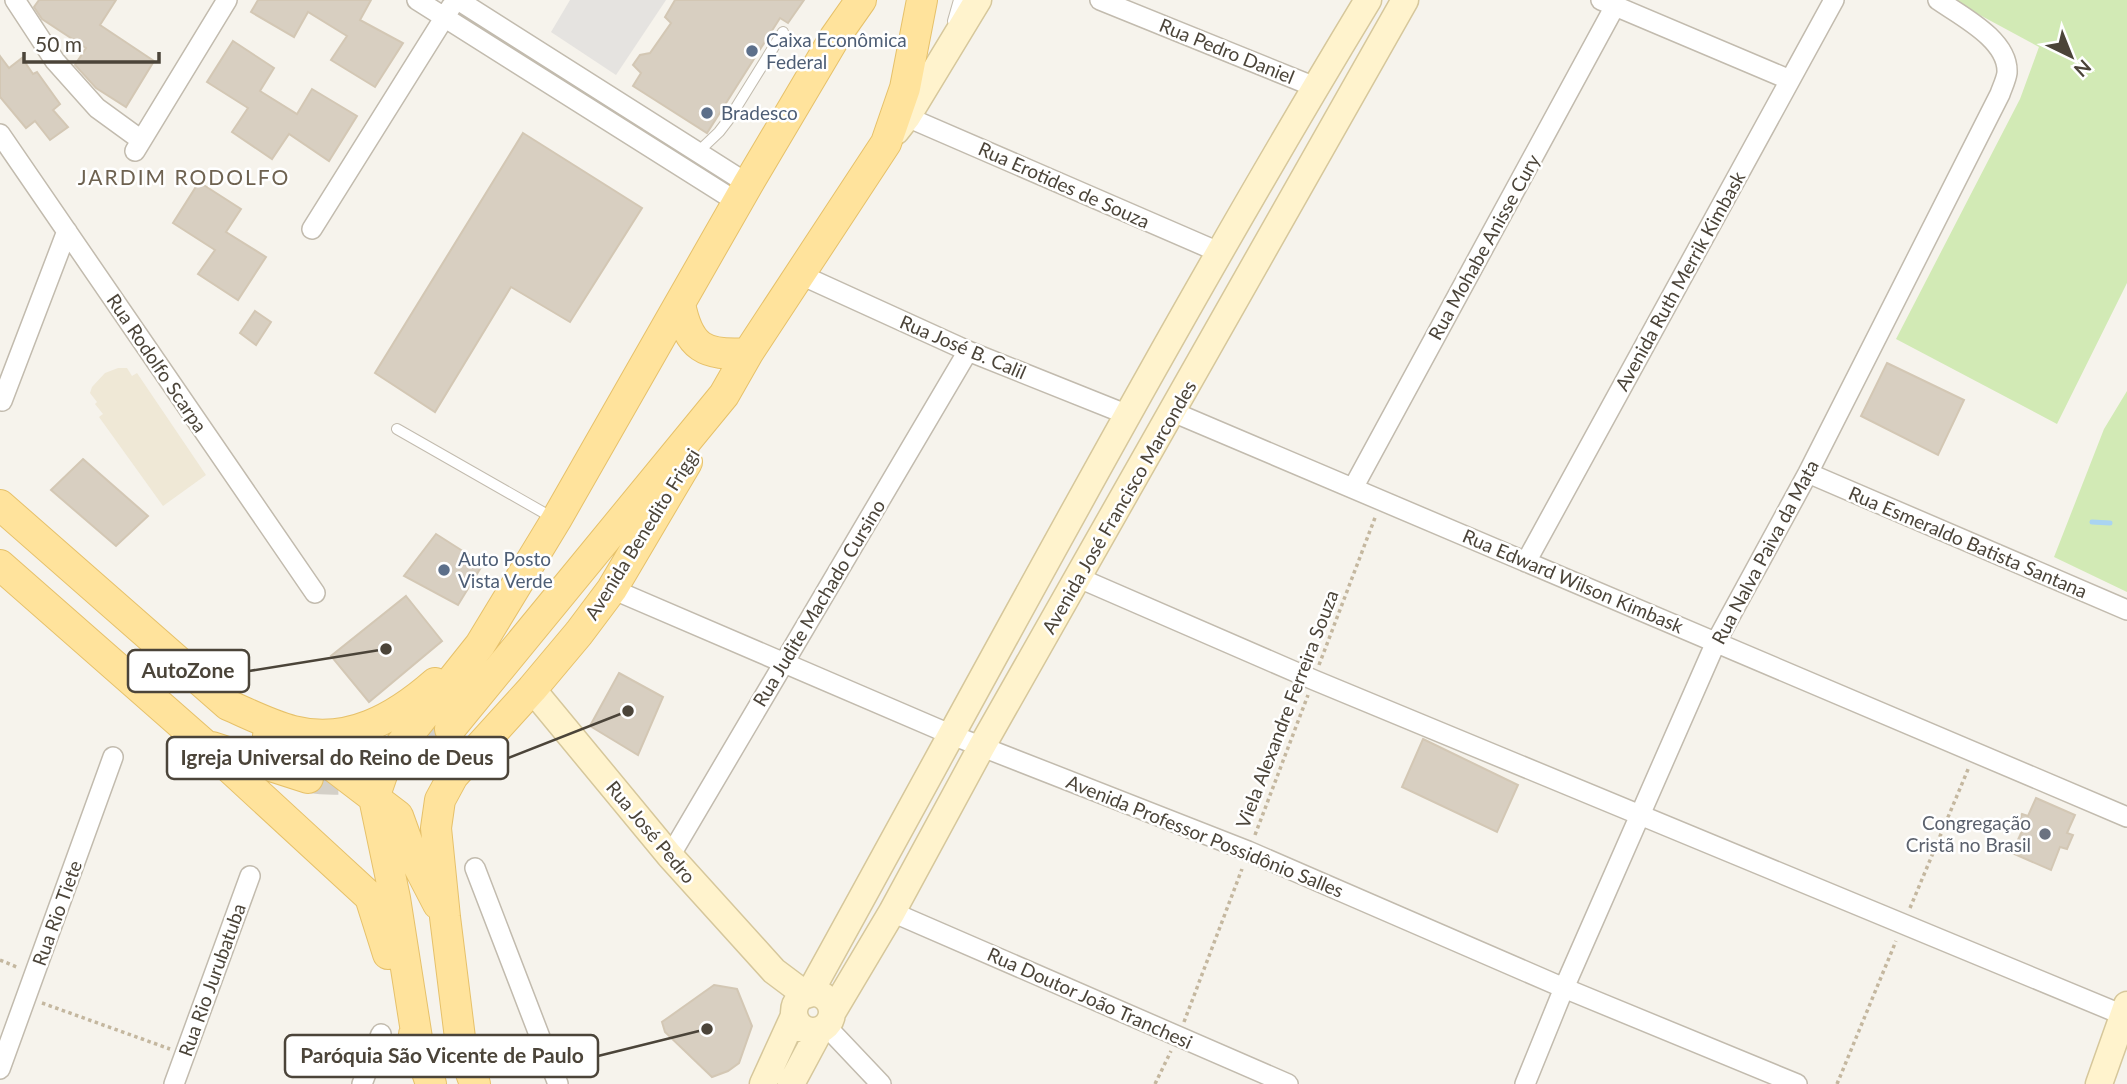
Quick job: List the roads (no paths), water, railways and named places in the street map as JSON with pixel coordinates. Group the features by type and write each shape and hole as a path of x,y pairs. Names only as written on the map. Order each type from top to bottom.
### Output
{"main road":[{"path":"419,1051 395,898 374,798 384,769 480,645 556,520 742,193 824,56 861,0"},
{"name":"Avenida Benedito Friggi","path":"474,1084 461,1046 445,917 436,828 440,800 453,776 532,689 612,589 677,481 748,353 886,143 905,88 922,0"},
{"path":"681,304 684,323 692,339 706,351 725,355 748,353"},
{"name":"Avenida Benedito Friggi","path":"450,729 724,395"},
{"path":"0,505 262,733 330,764 398,816 411,852 445,917"},
{"path":"0,565 205,745 370,897 402,1002 431,1084"},
{"path":"228,705 293,731 323,735 352,732 388,718 416,699 480,645"},
{"path":"205,745 308,778"}],"street":[{"path":"15,0 55,61 97,108 138,146 227,0"},
{"path":"417,0 742,193"},
{"path":"312,229 457,0 698,152 742,193"},
{"path":"886,143 907,117 978,0"},
{"name":"Rua Pedro Daniel","path":"1100,0 1315,87"},
{"name":"Avenida José Francisco Marcondes","path":"763,1084 801,1003 953,735 1128,415 1315,87 1368,0"},
{"name":"Avenida José Francisco Marcondes","path":"791,1084 892,912 982,746 1405,0"},
{"name":"Avenida Ruth Merrik Kimbask","path":"1527,562 1834,0"},
{"name":"Rua Nalva Paiva da Mata","path":"1525,1084 1639,814 1716,642 1808,473 2000,94 2007,73 2002,52 1985,32 1938,0"},
{"path":"1608,3 1790,80"},
{"name":"Rua Mohabe Anisse Cury","path":"1353,488 1608,3"},
{"name":"Rua Erotides de Souza","path":"907,117 1220,253"},
{"name":"Rua Rodolfo Scarpa","path":"0,134 315,593"},
{"path":"2,401 67,231"},
{"name":"Rua José B. Calil","path":"799,274 968,351 1128,415"},
{"name":"Rua Judite Machado Cursino","path":"670,856 968,351"},
{"name":"Rua Edward Wilson Kimbask","path":"1173,412 2127,817"},
{"name":"Rua Esmeraldo Batista Santana","path":"1808,473 2127,610"},
{"path":"1079,578 1314,680 2125,1010 2099,1084"},
{"name":"Avenida Professor Possidônio Salles","path":"612,589 953,735 1248,851 1564,988 1797,1084"},
{"name":"Rua José Pedro","path":"532,689 670,856 801,1003"},
{"name":"Rua Rio Tiete","path":"0,1069 113,757"},
{"path":"475,868 558,1084"},
{"name":"Rua Rio Jurubatuba","path":"174,1084 250,876"},
{"name":"Rua Doutor João Tranchesi","path":"892,912 1288,1084"},
{"path":"801,1003 820,995 826,999 826,1023 881,1084"},
{"path":"362,1084 381,1034"}],"lane":[{"path":"942,59 959,0"},
{"path":"698,152 729,119 783,32"},
{"path":"397,429 556,520"}],"waterway":[{"path":"2092,522 2110,523"}],"tunnel":[{"path":"308,778 348,779 385,771 418,754 450,729"}],"place":[{"name":"Caixa Econômica Federal","path":"752,51"},
{"name":"Bradesco","path":"707,113"},
{"name":"Auto Posto Vista Verde","path":"444,570"},
{"name":"AutoZone","path":"386,649"},
{"name":"Igreja Universal do Reino de Deus","path":"628,711"},
{"name":"Congregação Cristã no Brasil","path":"2045,834"},
{"name":"Paróquia São Vicente de Paulo","path":"707,1029"}],"district":[{"name":"JARDIM RODOLFO","path":"184,178"}]}
